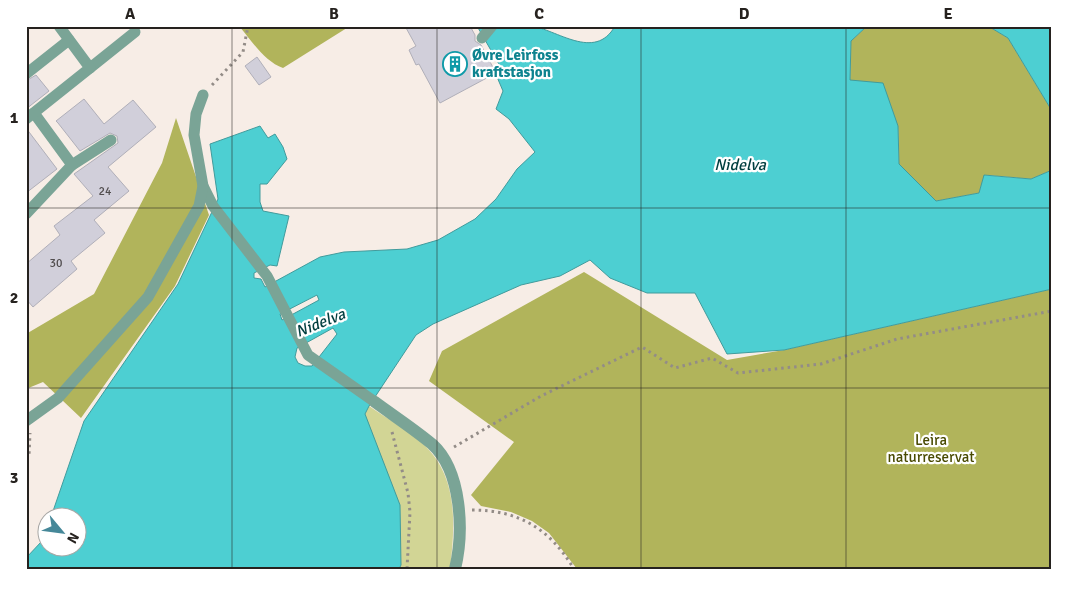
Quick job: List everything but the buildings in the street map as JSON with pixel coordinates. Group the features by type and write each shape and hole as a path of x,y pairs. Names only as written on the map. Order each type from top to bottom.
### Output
{"street":[{"path":"375,402 432,444 440,454 454,486 460,511 460,542 455,569"}],"lane":[{"path":"59,26 90,68"},
{"path":"482,38 492,26"},
{"path":"72,165 30,116 135,32"},
{"path":"26,74 69,40"},
{"path":"202,95 196,114 194,135 203,186 213,206 267,276 308,355 375,402"},
{"path":"26,214 72,165 110,140"},
{"path":"29,420 58,398 148,297 199,206 203,186"}],"path":[{"path":"202,95 243,52 248,26"},
{"path":"440,454 541,396 642,347 675,368 712,358 738,373 821,364 897,339 1052,311"},
{"path":"386,410 408,493 410,512 407,569"},
{"path":"26,459 29,456 29,420"},
{"path":"460,511 492,511 515,516 534,526 561,548 574,569"}],"green space":[{"path":"239,26 350,26 283,68 264,56"},
{"path":"867,26 988,26 1008,38 1052,111 1052,170 1031,179 985,175 979,193 936,201 899,164 898,126 850,80 851,41"},
{"path":"176,118 209,215 175,286 81,418 43,382 26,389 26,334 94,294 162,163"},
{"name":"Leira naturreservat","path":"584,272 727,360 784,350 1052,289 1052,569 577,569 549,533 532,521 511,512 481,506 471,495 514,442 429,381 442,351"},
{"path":"369,406 422,443 443,470 452,502 453,535 450,569 399,569 401,565 365,414"}],"water":[{"name":"Nidelva","path":"477,26 531,26 586,43 597,42 607,36 615,26 867,26 851,41 850,80 883,83 898,126 899,164 936,201 979,193 984,175 1031,179 1052,170 1052,289 784,350 727,354 695,293 647,293 610,278 590,260 560,276 521,285 433,324 416,335 369,406 365,414 400,505 401,565 399,569 26,569 26,558 38,545 38,558 88,558 88,508 54,508 84,421 178,284 218,199 210,144 260,126 268,138 275,134 283,147 287,159 267,184 260,184 260,202 263,211 289,216 277,266 270,265 254,273 254,278 261,279 265,287 320,257 344,252 407,249 438,240 475,219 496,199 517,169 535,152 509,119 496,109 503,91 497,77 504,73","holes":["317,295 319,300 282,320 280,314","333,328 337,334 312,366 298,363 295,357 297,348"]},
{"path":"988,26 1052,26 1052,111 1008,38"}],"place":[{"name":"Øvre Leirfoss kraftstasjon","path":"455,64"}]}
